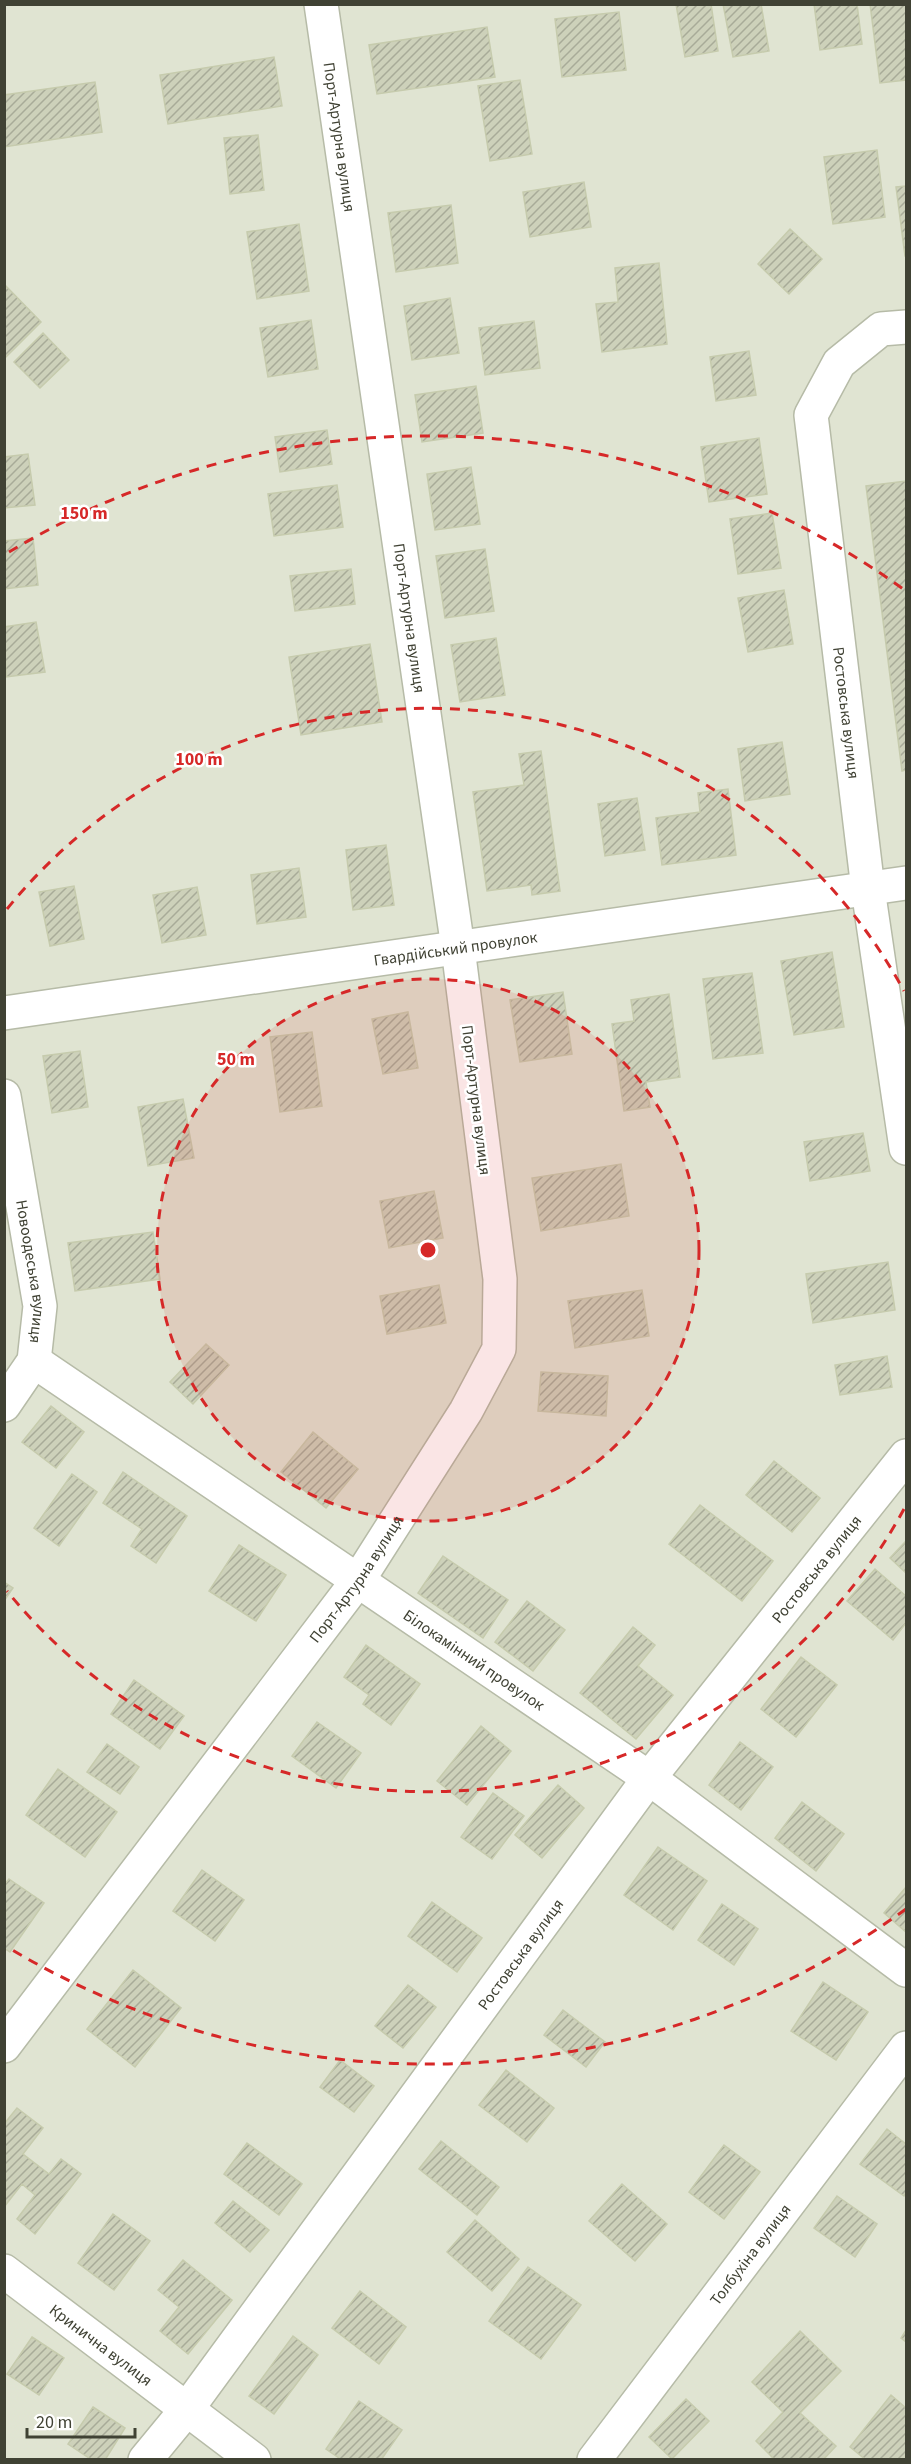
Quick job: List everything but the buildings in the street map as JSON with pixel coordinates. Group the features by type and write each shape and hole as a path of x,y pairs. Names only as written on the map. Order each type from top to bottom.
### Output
{"street":[{"name":"Порт-Артурна вулиця","path":"4,2046 359,1579 466,1411 499,1349 500,1279 458,948 321,4"},
{"name":"Ростовська вулиця","path":"906,327 882,329 839,363 811,416 868,889 906,1148"},
{"name":"Гвардійський провулок","path":"4,1013 906,883"},
{"name":"Новоодеська вулиця","path":"4,1096 40,1306 34,1361 4,1405"},
{"name":"Білокамінний провулок","path":"34,1361 359,1579 649,1778 906,1970"},
{"name":"Ростовська вулиця","path":"145,2460 187,2409 649,1778 906,1456"},
{"name":"Толбухіна вулиця","path":"594,2460 906,2048"},
{"name":"Кринична вулиця","path":"4,2271 254,2460"}],"shaded area":[{"path":"5,5 906,5 906,2459 5,2459"}]}
